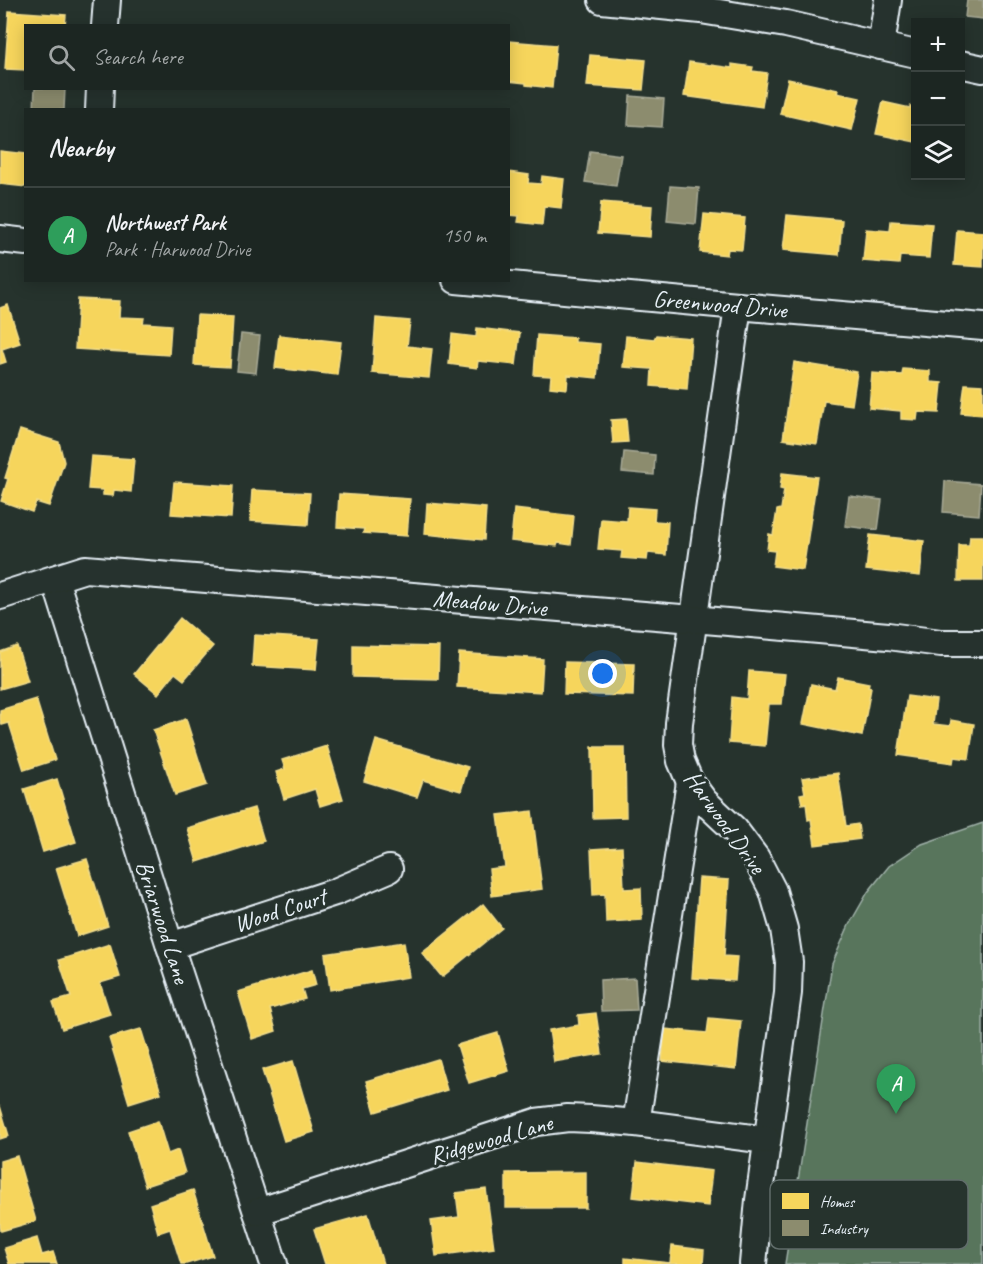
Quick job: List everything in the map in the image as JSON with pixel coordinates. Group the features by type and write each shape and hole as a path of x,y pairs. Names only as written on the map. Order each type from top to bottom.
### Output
{"street":[{"path":"105,24 107,0"},
{"path":"881,46 888,0"},
{"path":"618,1 701,10 786,24 911,53"},
{"path":"965,65 983,69"},
{"path":"99,108 100,90"},
{"path":"0,239 24,242"},
{"name":"Greenwood Drive","path":"478,282 983,327"},
{"name":"Harwood Drive","path":"738,306 678,723 678,745 681,761 690,782 704,801 735,830 756,858 773,891 784,928 789,963 788,993 759,1200 753,1264"},
{"name":"Meadow Drive","path":"0,596 85,569 693,619 888,636 941,643 983,643"},
{"name":"Briarwood Lane","path":"55,579 170,946 274,1264"},
{"path":"636,1123 690,782"},
{"name":"Wood Court","path":"170,946 335,892 389,869"},
{"name":"Ridgewood Lane","path":"257,1212 536,1122 568,1118 636,1123 767,1140"}],"green space":[{"path":"983,823 983,1264 785,1264 787,1249 968,1249 968,1180 798,1180 832,964 849,925 868,892 889,866 922,844"}],"building: Homes":[{"path":"9,11 66,15 65,24 24,24 24,70 5,69"},
{"path":"510,41 556,45 552,88 526,85 526,83 510,81"},
{"path":"590,55 646,60 643,90 587,86"},
{"path":"689,62 732,68 732,64 753,67 752,71 767,73 762,107 684,96"},
{"path":"788,79 838,90 837,93 860,98 852,130 780,114"},
{"path":"883,102 910,108 911,106 911,141 876,134"},
{"path":"0,151 24,154 24,187 0,184"},
{"path":"510,172 529,175 528,183 541,184 542,176 564,179 561,208 544,206 542,225 518,222 519,216 510,215"},
{"path":"601,202 652,206 650,237 598,233"},
{"path":"704,214 745,218 742,250 728,249 727,255 700,252"},
{"path":"787,215 842,220 839,255 783,250"},
{"path":"891,221 932,224 929,258 900,256 899,264 863,261 866,229 890,231"},
{"path":"957,230 983,232 983,267 954,265"},
{"path":"78,299 120,301 119,317 144,318 143,323 171,325 169,355 75,349"},
{"path":"8,305 20,343 2,349 6,362 0,364 0,308"},
{"path":"197,315 233,317 230,367 194,365"},
{"path":"376,318 410,321 407,346 432,349 429,378 372,373"},
{"path":"477,328 520,333 516,365 478,361 477,368 449,364 452,334 476,337"},
{"path":"279,335 341,342 337,375 275,368"},
{"path":"537,335 575,338 575,342 600,344 597,378 568,375 567,389 550,387 551,376 534,375"},
{"path":"656,335 691,338 687,389 651,386 652,369 623,367 626,336 654,339"},
{"path":"794,362 857,372 852,405 824,401 817,444 783,439"},
{"path":"903,369 930,371 930,382 942,383 939,413 918,412 917,420 901,419 901,411 869,408 872,373 902,375"},
{"path":"965,384 983,385 983,415 961,413"},
{"path":"626,419 628,442 613,443 611,420"},
{"path":"20,430 59,442 64,462 49,506 36,502 32,512 1,501 8,479 5,478"},
{"path":"91,456 134,459 131,492 114,490 113,496 103,495 103,490 88,489"},
{"path":"782,473 817,477 803,570 773,566 775,551 767,550 769,534 773,535 777,510 781,509 784,490 780,489"},
{"path":"174,482 233,486 231,518 171,514"},
{"path":"252,490 310,493 308,525 250,521"},
{"path":"339,494 410,499 407,536 363,533 364,529 337,527"},
{"path":"427,503 486,508 484,540 425,534"},
{"path":"628,507 655,509 654,521 668,522 666,555 648,553 647,560 621,558 622,551 598,549 601,519 627,521"},
{"path":"514,509 574,516 571,545 558,543 557,546 511,541"},
{"path":"870,535 924,541 920,576 866,570"},
{"path":"970,536 983,536 983,581 958,581 959,545 969,545"},
{"path":"180,618 213,646 184,680 175,673 158,694 134,674"},
{"path":"254,635 319,639 316,670 252,666"},
{"path":"353,645 439,647 438,679 353,677"},
{"path":"17,646 28,681 0,689 0,652"},
{"path":"459,653 543,659 541,692 457,687"},
{"path":"565,662 634,664 633,696 564,694"},
{"path":"749,671 785,674 782,704 769,704 765,746 729,743 732,697 747,699"},
{"path":"838,677 869,683 868,687 871,688 862,736 803,724 811,684 835,689"},
{"path":"907,696 936,700 933,724 950,726 951,720 974,724 969,759 954,757 953,763 898,755"},
{"path":"36,699 55,760 24,770 9,723 2,725 0,720 0,710"},
{"path":"186,719 207,785 175,795 153,730"},
{"path":"376,740 468,767 461,791 423,780 417,797 364,781"},
{"path":"327,746 343,799 320,806 315,789 284,799 276,772 285,769 282,760"},
{"path":"592,747 625,747 626,817 593,818"},
{"path":"838,773 846,826 858,824 860,839 815,845 811,819 808,820 806,803 802,804 800,794 805,793 802,778"},
{"path":"57,779 76,842 43,852 24,789"},
{"path":"254,808 264,841 197,862 187,828"},
{"path":"532,811 542,889 492,896 489,869 505,867 498,815"},
{"path":"622,847 624,889 641,888 642,920 606,922 605,894 593,895 591,849"},
{"path":"87,859 108,926 77,936 56,868"},
{"path":"699,878 729,880 724,956 737,957 735,981 692,978"},
{"path":"483,904 502,928 442,977 422,953"},
{"path":"404,942 409,977 330,990 325,954"},
{"path":"110,944 120,977 100,983 110,1014 62,1029 53,1002 71,997 59,960"},
{"path":"312,970 316,985 302,989 305,999 270,1009 276,1031 252,1039 238,992"},
{"path":"596,1013 602,1054 554,1062 549,1030 579,1025 578,1015"},
{"path":"709,1018 741,1021 736,1069 662,1061 665,1029 707,1033"},
{"path":"141,1029 161,1093 129,1103 109,1038"},
{"path":"498,1033 509,1071 469,1083 457,1045"},
{"path":"438,1059 447,1090 375,1112 366,1081"},
{"path":"293,1061 314,1132 284,1141 262,1070"},
{"path":"0,1106 9,1136 0,1139"},
{"path":"158,1121 168,1154 178,1150 185,1173 145,1186 128,1131"},
{"path":"17,1156 36,1221 1,1231 0,1161"},
{"path":"637,1162 712,1171 708,1206 633,1197"},
{"path":"586,1172 586,1208 506,1208 506,1173"},
{"path":"486,1189 494,1248 436,1256 431,1221 459,1217 456,1193"},
{"path":"193,1190 213,1256 181,1264 170,1229 158,1233 150,1204"},
{"path":"368,1214 383,1264 325,1264 314,1229"},
{"path":"37,1238 42,1255 53,1252 57,1264 9,1264 4,1248"},
{"path":"672,1246 704,1250 703,1264 625,1264 625,1258 670,1263"}],"building: Industry":[{"path":"967,0 983,0 983,19 965,17"},
{"path":"35,90 65,90 64,108 34,108"},
{"path":"630,96 664,99 662,127 628,125"},
{"path":"590,151 621,155 616,186 585,182"},
{"path":"670,186 699,188 696,224 667,221"},
{"path":"241,334 260,336 256,373 237,371"},
{"path":"624,452 655,455 654,475 622,472"},
{"path":"945,481 981,484 979,515 943,512"},
{"path":"849,496 882,500 878,530 845,526"},
{"path":"635,978 637,1010 601,1011 600,980"}],"place":[{"name":"Northwest Park","path":"896,1114"}]}
